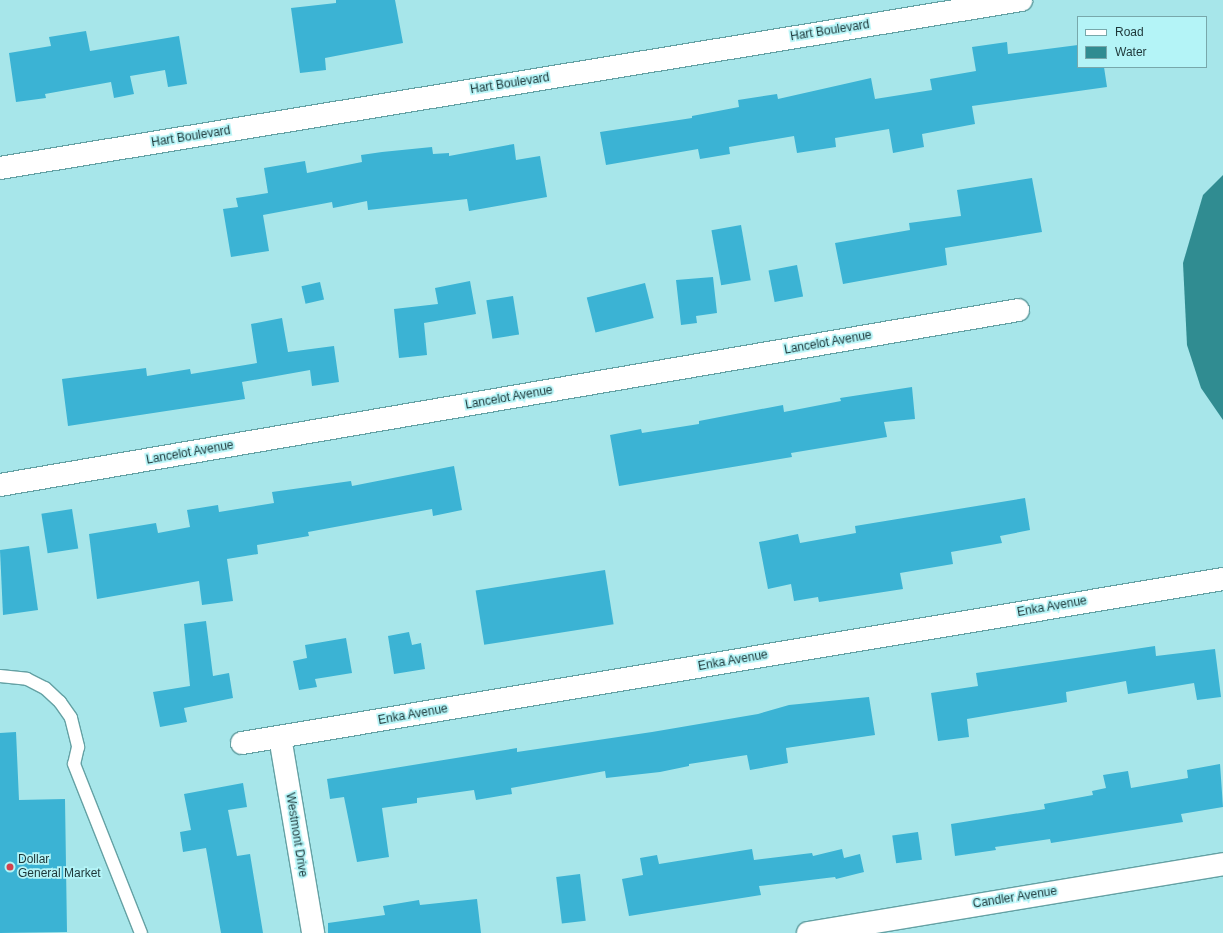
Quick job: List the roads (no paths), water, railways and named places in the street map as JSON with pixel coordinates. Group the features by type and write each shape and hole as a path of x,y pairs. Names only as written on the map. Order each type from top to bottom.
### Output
{"street":[{"name":"Hart Boulevard","path":"0,168 1021,0"},
{"name":"Lancelot Avenue","path":"0,485 1018,310"},
{"name":"Enka Avenue","path":"242,743 1223,579"},
{"name":"Westmont Drive","path":"280,737 313,933"},
{"name":"Candler Avenue","path":"808,933 1223,864"}],"lane":[{"path":"0,676 27,679 45,688 60,702 71,718 78,747 74,764 141,933"}],"water":[{"path":"1223,175 1223,420 1201,388 1187,345 1183,263 1203,195"}],"place":[{"name":"Dollar General Market","path":"10,867"}]}
